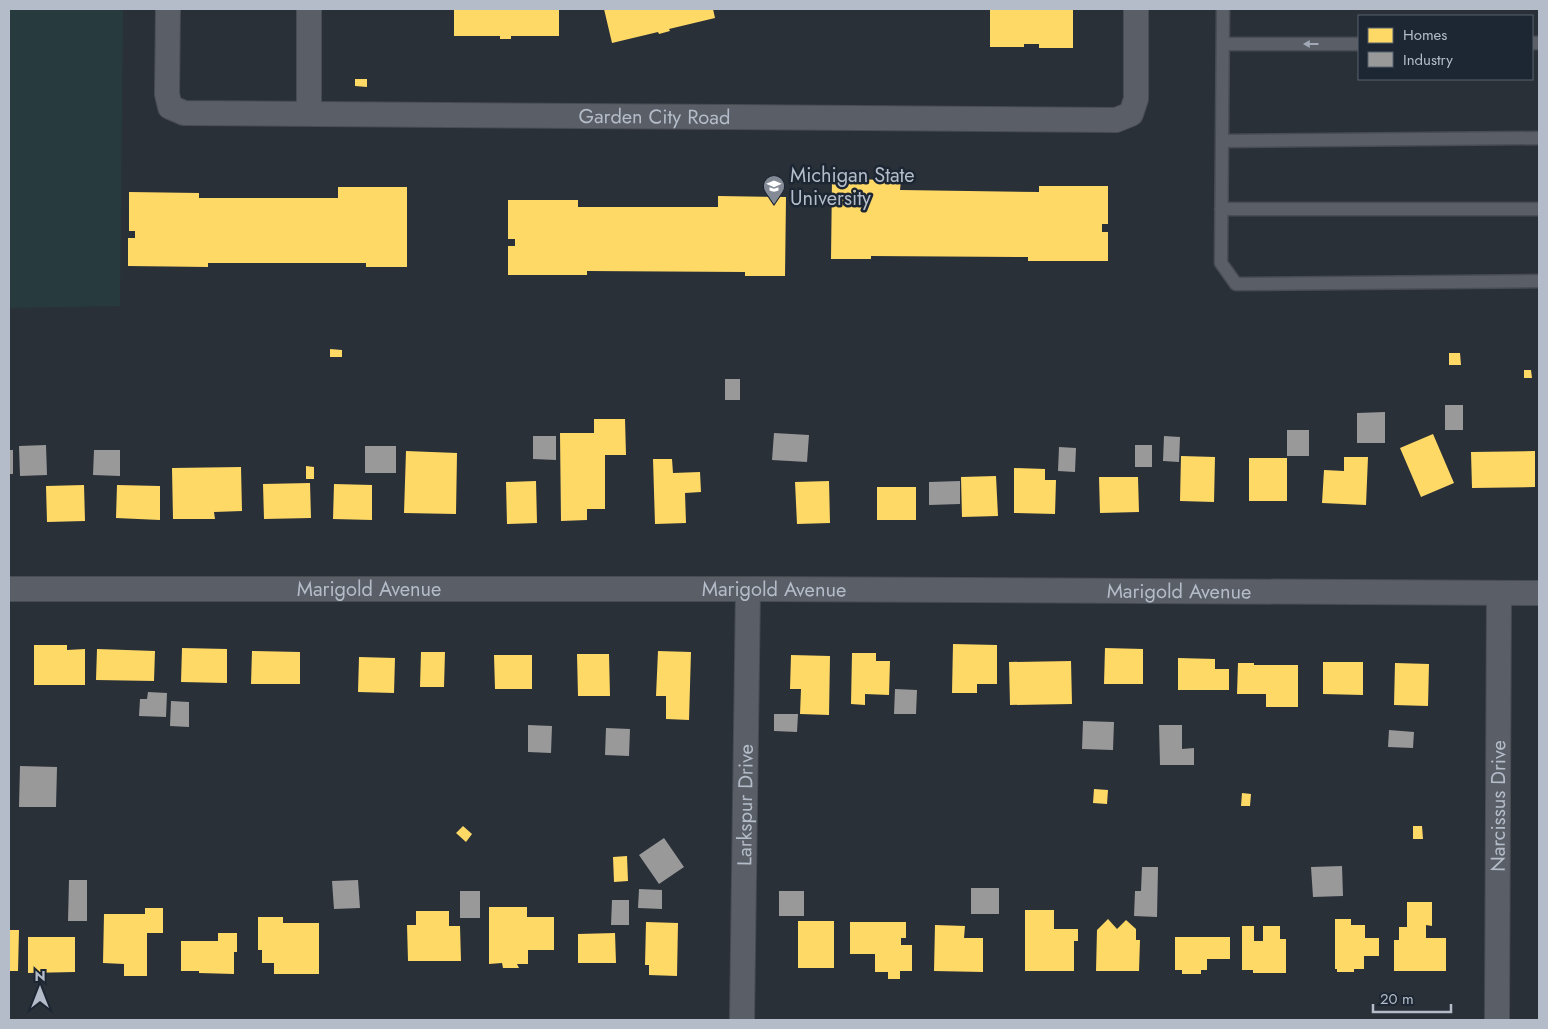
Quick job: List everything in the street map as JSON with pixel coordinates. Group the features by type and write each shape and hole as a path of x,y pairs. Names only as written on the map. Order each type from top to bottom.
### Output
{"street":[{"name":"Garden City Road","path":"168,9 167,94 170,107 184,113 1116,120 1131,114 1136,99 1136,9"},
{"path":"309,9 309,113"},
{"name":"Marigold Avenue","path":"9,589 748,589 1539,593"},
{"name":"Larkspur Drive","path":"742,1020 748,589"},
{"name":"Narcissus Drive","path":"1497,1020 1499,593"}],"lane":[{"path":"1223,9 1221,263 1236,284 1539,281"},
{"path":"1222,44 1358,44"},
{"path":"1222,141 1539,138"},
{"path":"1221,209 1539,210"}],"green space":[{"path":"9,9 123,9 120,306 9,308"}],"building: Homes":[{"path":"454,9 559,9 559,36 511,36 511,39 500,39 500,36 454,36"},
{"path":"604,9 713,9 715,18 669,29 670,31 659,34 658,32 612,43"},
{"path":"990,9 1073,9 1073,48 1039,48 1039,44 1024,44 1024,47 990,47"},
{"path":"355,79 367,79 367,87 355,86"},
{"path":"832,179 901,180 900,190 1039,192 1039,186 1108,186 1108,224 1102,224 1102,232 1108,232 1108,261 1028,261 1028,257 871,256 871,259 831,259"},
{"path":"338,187 407,187 407,267 366,267 366,263 208,263 208,267 128,266 128,238 135,238 135,231 129,231 129,192 199,193 199,198 338,198"},
{"path":"718,196 786,197 785,276 745,276 745,272 587,271 587,275 508,275 508,246 515,246 515,239 508,239 508,200 578,200 578,207 718,207"},
{"path":"330,349 342,350 342,357 330,357"},
{"path":"1449,353 1460,353 1461,365 1449,365"},
{"path":"1524,370 1531,370 1532,378 1524,378"},
{"path":"594,419 625,419 626,455 605,455 605,509 587,509 587,520 561,521 560,433 594,433"},
{"path":"1433,434 1454,483 1421,497 1400,448"},
{"path":"406,451 457,453 456,514 404,513"},
{"path":"1535,451 1535,487 1472,488 1471,452"},
{"path":"1181,456 1215,457 1214,502 1180,501"},
{"path":"1344,457 1368,457 1366,505 1322,503 1324,470 1344,471"},
{"path":"1249,458 1287,458 1287,501 1249,501"},
{"path":"653,459 672,459 673,473 700,472 701,492 685,493 686,523 655,524"},
{"path":"306,466 314,467 314,479 306,479"},
{"path":"241,467 242,511 214,512 215,519 173,519 172,468"},
{"path":"1014,468 1045,469 1045,480 1056,480 1055,514 1014,513"},
{"path":"996,476 998,516 962,517 961,477"},
{"path":"1099,477 1138,477 1139,512 1100,513"},
{"path":"536,481 537,523 507,524 506,482"},
{"path":"829,481 830,523 797,524 795,482"},
{"path":"310,483 311,518 264,519 263,484"},
{"path":"334,484 372,485 372,520 333,519"},
{"path":"84,485 85,521 47,522 46,486"},
{"path":"117,485 160,486 160,520 116,518"},
{"path":"877,487 916,487 916,520 877,520"},
{"path":"953,644 997,645 997,684 977,684 977,693 952,693"},
{"path":"34,645 67,645 67,650 85,649 85,685 34,685"},
{"path":"182,648 227,649 227,683 181,682"},
{"path":"1105,648 1143,649 1143,684 1104,684"},
{"path":"97,649 155,651 154,681 96,680"},
{"path":"252,651 300,652 300,684 251,684"},
{"path":"658,651 691,652 689,720 666,719 666,696 656,696"},
{"path":"421,652 445,652 444,687 420,687"},
{"path":"852,653 876,653 876,661 890,661 889,695 865,694 865,705 851,704"},
{"path":"577,654 609,654 610,696 578,696"},
{"path":"494,655 532,655 532,689 495,689"},
{"path":"791,655 830,656 829,715 800,714 801,689 790,689"},
{"path":"359,657 395,658 394,693 358,692"},
{"path":"1178,658 1215,659 1215,669 1229,669 1229,690 1178,690"},
{"path":"1071,661 1072,704 1010,705 1009,662"},
{"path":"1323,662 1363,662 1363,695 1323,694"},
{"path":"1238,663 1298,665 1298,707 1266,707 1266,694 1237,694"},
{"path":"1395,663 1429,664 1428,706 1394,705"},
{"path":"1094,789 1108,790 1107,804 1093,803"},
{"path":"1242,793 1251,794 1250,806 1241,806"},
{"path":"463,826 472,834 466,842 456,833"},
{"path":"1413,826 1422,826 1423,839 1413,839"},
{"path":"627,856 628,881 614,882 613,857"},
{"path":"1407,902 1432,902 1432,926 1426,925 1426,938 1446,938 1446,971 1394,971 1394,940 1399,940 1399,927 1407,927"},
{"path":"489,907 527,907 527,917 554,917 554,950 528,950 528,964 517,964 519,968 503,968 502,963 489,964"},
{"path":"145,908 163,908 163,933 147,933 147,976 124,976 124,964 103,963 104,914 145,914"},
{"path":"1025,910 1054,910 1054,929 1078,929 1078,941 1074,941 1074,971 1025,971"},
{"path":"416,911 449,911 449,926 460,926 461,961 408,961 407,925 416,925"},
{"path":"258,917 283,917 283,923 319,923 319,974 274,974 274,963 262,963 262,950 258,950"},
{"path":"1108,919 1117,929 1126,920 1136,929 1136,940 1140,940 1139,971 1096,971 1097,930"},
{"path":"1335,919 1351,919 1351,925 1365,925 1365,938 1379,938 1379,956 1364,956 1364,969 1354,969 1354,972 1337,972 1337,969 1335,969"},
{"path":"798,921 834,921 834,968 798,968"},
{"path":"646,922 678,923 677,976 649,975 649,965 645,965"},
{"path":"850,922 906,922 906,938 901,938 901,945 912,945 912,971 900,971 900,979 888,979 888,972 875,972 875,954 850,954"},
{"path":"935,925 965,926 964,938 983,938 983,972 934,971"},
{"path":"1242,926 1254,926 1254,941 1263,941 1263,926 1280,926 1280,939 1286,939 1286,973 1253,973 1253,970 1242,970"},
{"path":"9,930 19,930 18,971 9,971"},
{"path":"218,933 237,933 237,952 234,952 234,974 181,971 181,941 218,941"},
{"path":"615,933 616,963 578,963 578,934"},
{"path":"28,937 75,937 75,972 28,973"},
{"path":"1175,937 1230,937 1230,959 1207,959 1207,970 1201,970 1201,974 1182,974 1182,970 1175,970"}],"building: Industry":[{"path":"725,379 740,379 740,400 725,400"},
{"path":"1445,405 1463,405 1463,430 1445,430"},
{"path":"1385,412 1385,443 1357,443 1357,413"},
{"path":"1287,430 1309,430 1309,456 1287,456"},
{"path":"774,433 809,435 807,462 772,460"},
{"path":"533,436 556,436 556,460 533,459"},
{"path":"1164,436 1180,437 1179,462 1163,461"},
{"path":"46,445 47,475 20,476 19,446"},
{"path":"1135,445 1152,445 1152,467 1135,467"},
{"path":"365,446 396,446 396,473 365,473"},
{"path":"1059,447 1076,448 1075,472 1058,471"},
{"path":"9,450 13,450 13,474 9,474"},
{"path":"94,450 120,450 120,476 93,475"},
{"path":"960,481 960,504 929,505 929,482"},
{"path":"895,689 917,690 916,714 894,714"},
{"path":"148,692 167,693 166,717 139,716 140,699 147,699"},
{"path":"171,701 189,702 189,727 170,726"},
{"path":"774,714 798,714 797,732 774,731"},
{"path":"1083,721 1114,722 1113,750 1082,749"},
{"path":"528,725 552,726 551,753 528,752"},
{"path":"1159,725 1182,725 1182,749 1194,748 1194,765 1160,765"},
{"path":"606,728 630,729 629,756 605,755"},
{"path":"1389,730 1414,732 1413,748 1388,747"},
{"path":"20,766 57,767 56,807 19,807"},
{"path":"664,838 684,867 659,884 639,855"},
{"path":"1342,866 1343,896 1313,897 1311,867"},
{"path":"1142,867 1158,867 1157,917 1134,916 1135,891 1141,891"},
{"path":"69,880 87,880 87,921 68,921"},
{"path":"358,880 360,908 334,909 332,881"},
{"path":"971,888 999,888 999,914 971,914"},
{"path":"639,889 662,890 662,909 638,908"},
{"path":"460,891 480,891 480,918 460,918"},
{"path":"779,891 804,891 804,916 779,916"},
{"path":"612,900 629,900 629,925 611,925"}],"place":[{"name":"Michigan State University","path":"774,205"}]}
